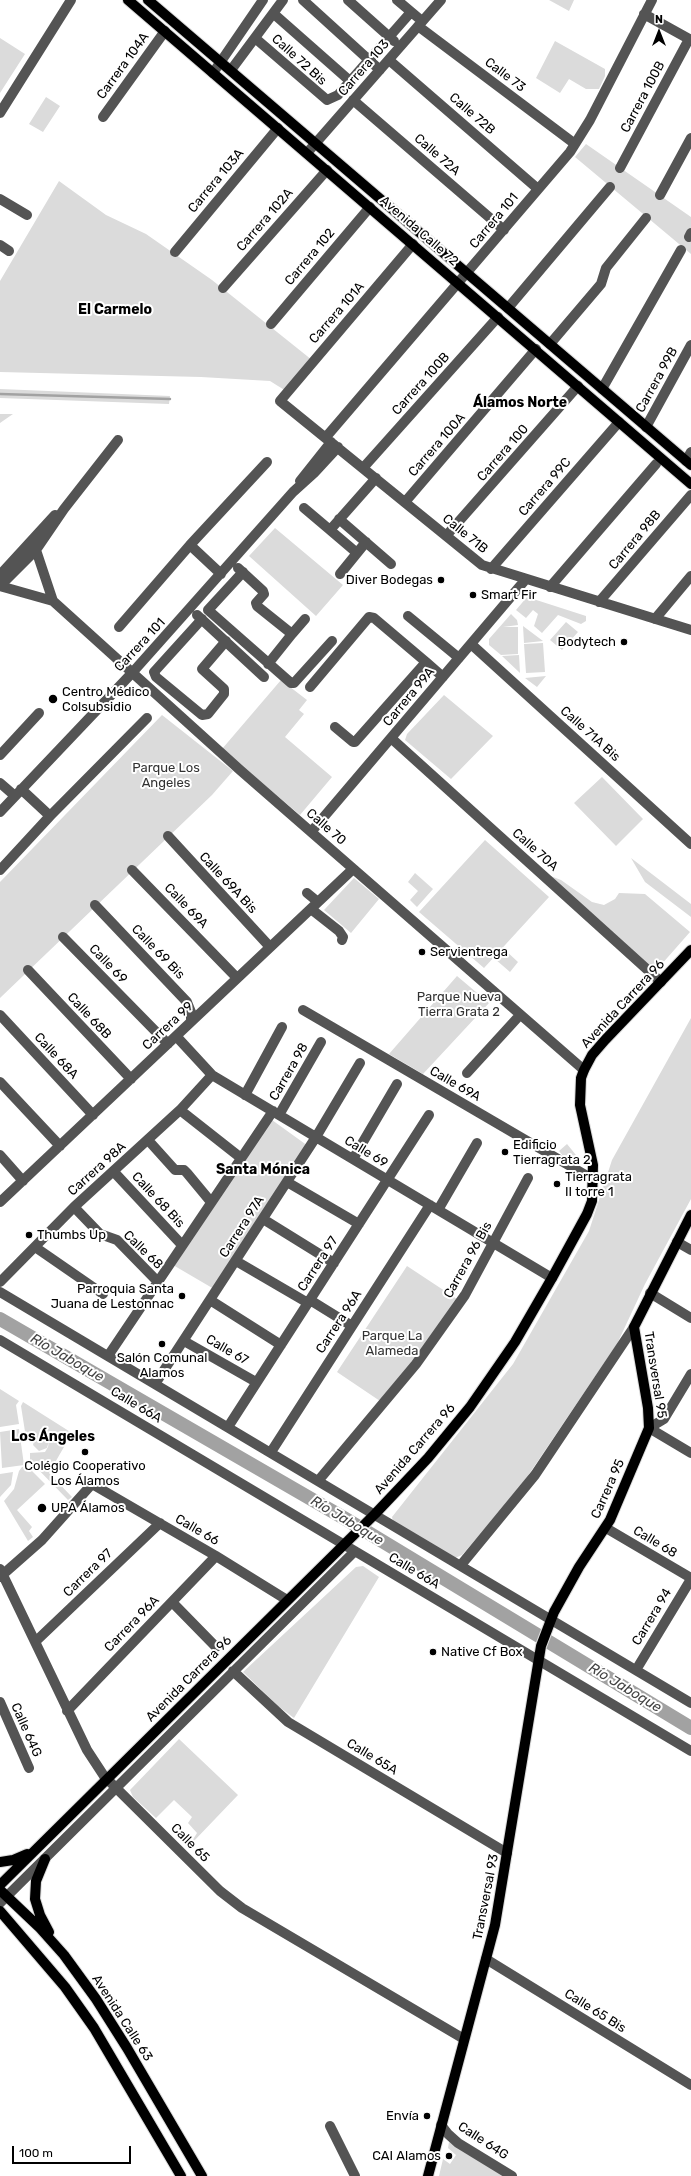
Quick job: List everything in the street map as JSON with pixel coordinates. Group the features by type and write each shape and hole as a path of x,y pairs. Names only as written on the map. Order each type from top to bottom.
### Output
{"main road":[{"name":"Avenida Calle 72","path":"128,0 459,282 691,484"},
{"name":"Avenida Calle 72","path":"148,0 646,427 689,459"},
{"name":"Avenida Carrera 96","path":"0,1885 373,1516 428,1458 470,1407 505,1358 552,1278 587,1214 592,1201 594,1180 593,1165 580,1105 581,1078 584,1070 592,1055 691,950"},
{"path":"634,1327 691,1215"},
{"name":"Transversal 95","path":"634,1327 650,1428"},
{"name":"Carrera 95","path":"549,1623 580,1567 606,1528 650,1428"},
{"name":"Transversal 93","path":"428,2176 486,1959 498,1907 508,1853 538,1660 549,1623"},
{"path":"0,1862 13,1860 34,1850"},
{"path":"45,1859 36,1881 37,1907 43,1922 64,1955"},
{"name":"Avenida Calle 63","path":"2,1896 64,1955 96,1999 128,2048 202,2176"},
{"path":"0,1911 65,1987 94,2028 181,2176"}],"street":[{"path":"0,113 71,0"},
{"path":"213,73 262,0"},
{"path":"231,70 283,0"},
{"path":"303,0 380,70"},
{"path":"348,0 400,47"},
{"name":"Calle 73","path":"397,0 411,12 420,24 575,144"},
{"name":"Carrera 103","path":"307,153 440,0"},
{"name":"Carrera 101","path":"0,812 132,673 294,492 314,473 331,442 459,282 575,144 652,0"},
{"path":"338,95 411,12"},
{"path":"274,14 362,90"},
{"path":"644,14 690,39"},
{"name":"Carrera 104A","path":"103,117 165,31"},
{"name":"Calle 72 Bis","path":"255,38 326,100 338,95 351,103"},
{"name":"Carrera 100B","path":"620,168 690,39"},
{"name":"Calle 72B","path":"389,60 538,189"},
{"name":"Calle 72A","path":"351,103 504,230"},
{"name":"Carrera 103A","path":"175,252 278,128"},
{"path":"660,195 691,138"},
{"name":"Carrera 102A","path":"223,288 327,170"},
{"path":"508,308 610,187"},
{"path":"0,199 27,215"},
{"name":"Carrera 102","path":"271,324 370,207"},
{"path":"550,344 600,284 606,268 646,218"},
{"name":"Carrera 101A","path":"280,401 413,244"},
{"path":"602,388 681,250"},
{"name":"Carrera 100B","path":"363,468 498,317"},
{"name":"Carrera 99B","path":"646,427 691,345"},
{"name":"Carrera 100A","path":"405,502 536,349"},
{"name":"Carrera 100","path":"446,536 578,386"},
{"name":"Calle 71B","path":"280,401 477,561 491,569 691,630"},
{"name":"Carrera 99C","path":"491,569 619,422"},
{"path":"0,586 64,509 118,440"},
{"path":"119,626 190,545 267,462"},
{"path":"550,587 656,464"},
{"path":"330,530 376,478"},
{"name":"Carrera 98B","path":"599,602 691,495"},
{"path":"304,508 357,553"},
{"path":"339,520 391,564"},
{"path":"340,574 366,542"},
{"path":"190,545 221,574"},
{"path":"0,575 33,547"},
{"name":"Calle 70","path":"33,547 53,601"},
{"path":"232,562 263,591 264,594 256,603 257,606 292,634"},
{"path":"243,572 208,610 268,664 294,683 332,641"},
{"path":"654,619 691,576"},
{"name":"Carrera 99A","path":"311,832 526,580"},
{"name":"Calle 70","path":"0,586 53,601 311,832 584,1070"},
{"path":"191,608 264,677"},
{"path":"408,616 459,658"},
{"path":"310,686 368,617 374,618 443,677"},
{"path":"202,619 154,672 156,677 202,715 208,714 224,694 224,689 202,669 226,641"},
{"path":"268,664 305,619"},
{"name":"Calle 71A Bis","path":"471,644 691,844"},
{"path":"335,727 353,742 358,741 426,662"},
{"path":"0,755 39,713"},
{"path":"0,870 50,816 147,718"},
{"name":"Calle 70A","path":"391,738 661,982"},
{"path":"0,783 18,793 50,816"},
{"name":"Calle 69A Bis","path":"168,836 270,947"},
{"name":"Carrera 99","path":"0,1202 353,869"},
{"name":"Calle 69A","path":"132,870 237,978"},
{"path":"307,893 314,906 339,931 343,937 342,940"},
{"name":"Calle 69 Bis","path":"95,905 187,1002 191,1012 191,1022"},
{"name":"Calle 69","path":"63,937 168,1044"},
{"name":"Calle 68B","path":"28,970 130,1079"},
{"name":"Calle 69A","path":"303,1010 594,1180"},
{"name":"Calle 68A","path":"0,1015 93,1115"},
{"path":"466,1073 520,1015"},
{"path":"246,1095 282,1027"},
{"name":"Calle 69","path":"176,1036 212,1075 552,1278"},
{"name":"Carrera 98","path":"108,1356 241,1158 276,1113 321,1042"},
{"name":"Carrera 97A","path":"156,1384 316,1137 360,1063"},
{"name":"Carrera 98A","path":"0,1282 74,1207 180,1110 212,1075"},
{"path":"0,1082 60,1146"},
{"path":"353,1159 396,1084"},
{"path":"180,1110 241,1158"},
{"name":"Carrera 97","path":"228,1427 429,1114"},
{"path":"148,1140 175,1170 184,1170 211,1202"},
{"name":"Carrera 96A","path":"271,1452 352,1326 477,1143"},
{"path":"0,1155 23,1181"},
{"name":"Calle 68 Bis","path":"114,1172 182,1246"},
{"name":"Carrera 96 Bis","path":"318,1481 416,1364 465,1295 492,1242 528,1178"},
{"path":"287,1182 359,1224"},
{"name":"Calle 68","path":"74,1207 100,1234 117,1240 158,1282"},
{"path":"263,1219 334,1263"},
{"path":"677,1242 691,1250"},
{"path":"36,1247 103,1294"},
{"path":"236,1261 352,1326"},
{"path":"0,1292 271,1452 373,1516 461,1565 549,1623 636,1670 691,1703"},
{"path":"650,1293 691,1318"},
{"path":"210,1300 281,1345"},
{"path":"461,1565 535,1475 634,1327"},
{"name":"Calle 66A","path":"0,1340 691,1751"},
{"name":"Calle 67","path":"184,1341 256,1382"},
{"name":"Carrera 95","path":"650,1428 664,1419 691,1374"},
{"path":"650,1428 691,1453"},
{"name":"Calle 66","path":"1,1574 42,1540 92,1484 216,1556 287,1600"},
{"name":"Carrera 97","path":"35,1642 160,1523"},
{"name":"Calle 68","path":"606,1528 691,1578"},
{"name":"Avenida Carrera 96","path":"2,1896 45,1859 355,1551"},
{"name":"Carrera 96A","path":"67,1711 216,1556"},
{"name":"Calle 65","path":"1,1574 91,1758 108,1779 220,1891 242,1908 464,2039"},
{"name":"Carrera 94","path":"636,1670 691,1578"},
{"path":"172,1602 216,1647"},
{"name":"Calle 65A","path":"233,1671 288,1722 508,1853"},
{"name":"Calle 64G","path":"0,1702 29,1768"},
{"name":"Calle 65 Bis","path":"486,1959 691,2085"},
{"name":"Calle 64G","path":"441,2125 458,2143 512,2176"},
{"path":"330,2126 355,2176"}],"green space":[{"path":"549,0 574,0 569,11"},
{"path":"0,38 25,54 0,93"},
{"path":"555,41 605,69 605,76 599,89 586,89 569,79 560,93 536,78"},
{"path":"46,97 60,106 43,132 29,124"},
{"path":"586,144 691,217 691,254 575,157"},
{"path":"59,181 106,215 146,234 212,280 312,360 286,391 270,381 201,377 0,372 0,281"},
{"path":"0,389 170,396 169,404 0,398"},
{"path":"0,414 13,414 0,423"},
{"path":"275,528 343,585 316,616 249,556"},
{"path":"527,597 586,616 586,621 581,624 558,615 542,633 534,626 538,614 533,610 526,618 516,610"},
{"path":"511,614 517,620 518,625 503,627 518,627 518,654 501,655 489,645 489,639"},
{"path":"566,622 578,632 562,650 550,640"},
{"path":"523,626 543,641 524,643"},
{"path":"543,643 545,672 526,673 524,644"},
{"path":"519,655 520,673 502,656"},
{"path":"546,676 537,687 525,678"},
{"path":"281,680 307,700 299,710 304,714 285,737 332,777 300,815 222,749"},
{"path":"444,695 493,736 451,779 405,740 407,734"},
{"name":"Parque Los Angeles","path":"162,715 233,771 212,795 0,998 0,882"},
{"path":"602,777 643,819 616,846 574,803"},
{"path":"485,840 549,897 484,968 419,912"},
{"path":"631,858 691,904 691,917 645,882"},
{"path":"415,873 433,889 417,907 410,900 418,891 408,882"},
{"path":"548,875 561,880 592,902 604,905 615,899 619,893 645,894 690,932 653,974"},
{"path":"354,878 379,899 351,933 324,910"},
{"path":"504,949 518,962 510,972 495,959"},
{"name":"Parque Nueva Tierra Grata 2","path":"457,976 489,1003 423,1074 389,1054"},
{"path":"691,1018 691,1199 645,1284 617,1344 527,1477 462,1555 455,1558 393,1521 392,1517 513,1364 589,1231 612,1160"},
{"path":"272,1120 308,1146 214,1289 173,1265"},
{"path":"567,1144 576,1155 568,1162 559,1151"},
{"name":"Parque La Alameda","path":"407,1266 457,1299 414,1363 380,1401 337,1372"},
{"path":"0,1389 19,1401 16,1405 19,1424 0,1427"},
{"path":"23,1402 72,1433 49,1473 72,1497 68,1500 30,1461 30,1453 45,1452 48,1447 49,1441 47,1448 39,1451 33,1445 35,1438 30,1440 26,1438 21,1406"},
{"path":"19,1429 24,1465 2,1468 0,1432"},
{"path":"27,1466 45,1484 17,1510 32,1527 29,1531 33,1537 28,1541 4,1501 14,1489 19,1471 22,1467"},
{"path":"13,1472 11,1485 0,1497 0,1474"},
{"path":"363,1566 379,1577 294,1718 278,1706 243,1672 356,1567"},
{"path":"179,1739 238,1795 193,1842 192,1841 197,1833 188,1823 192,1817 174,1800 156,1818 133,1797 130,1790"},
{"path":"449,2142 504,2176 439,2176 443,2159 450,2164 456,2155 448,2148"}],"waterway":[{"path":"0,394 170,399"},
{"name":"Río Jaboque","path":"0,1319 344,1518 691,1728"}],"place":[{"name":"Diver Bodegas","path":"441,580"},
{"name":"Smart Fir","path":"473,595"},
{"name":"Bodytech","path":"624,642"},
{"name":"Centro Médico Colsubsidio","path":"53,699"},
{"name":"Servientrega","path":"422,952"},
{"name":"Edificio Tierragrata 2","path":"505,1152"},
{"name":"Tierragrata II torre 1","path":"557,1184"},
{"name":"Thumbs Up","path":"29,1235"},
{"name":"Parroquia Santa Juana de Lestonnac","path":"182,1296"},
{"name":"Salón Comunal Alamos","path":"162,1344"},
{"name":"Colégio Cooperativo Los Álamos","path":"85,1452"},
{"name":"UPA Álamos","path":"42,1508"},
{"name":"Native Cf Box","path":"433,1652"},
{"name":"Envía","path":"427,2116"},
{"name":"CAI Alamos","path":"449,2156"}],"district":[{"name":"El Carmelo","path":"115,310"},
{"name":"Álamos Norte","path":"520,403"},
{"name":"Santa Mónica","path":"263,1170"},
{"name":"Los Ángeles","path":"53,1437"}]}
